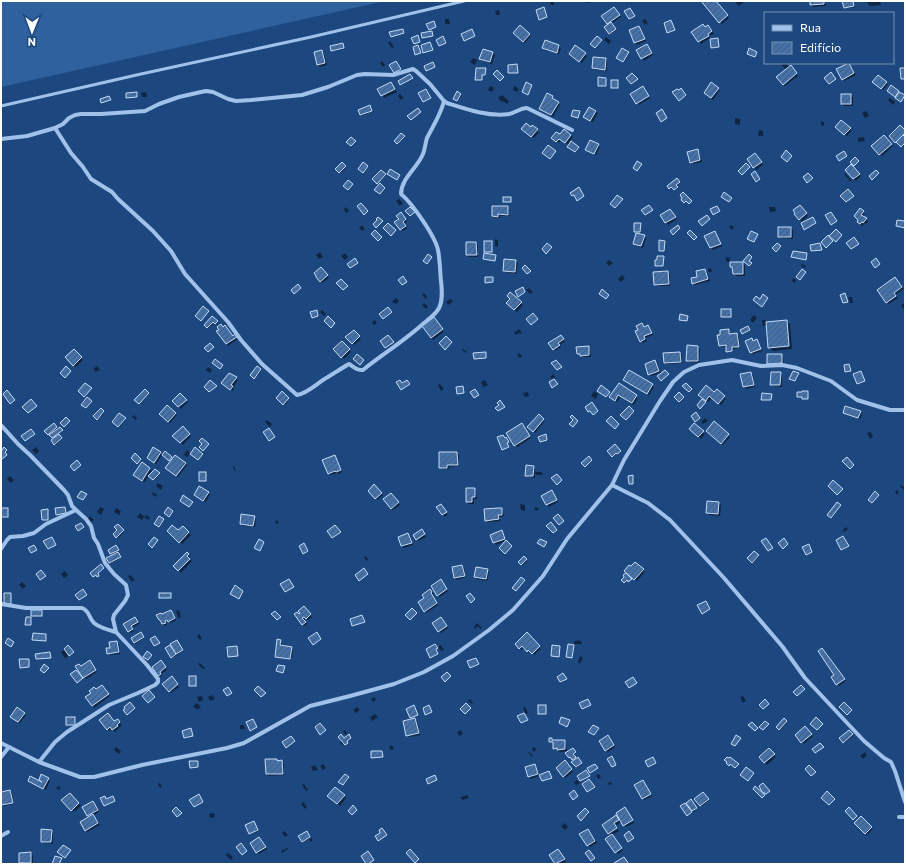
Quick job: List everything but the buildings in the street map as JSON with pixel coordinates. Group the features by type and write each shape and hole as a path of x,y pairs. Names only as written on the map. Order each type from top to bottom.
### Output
{"street":[{"path":"1,139 16,136 28,136 55,128 63,124 74,115 145,111 179,97 206,91 213,92 236,101 295,96 328,87 357,75 393,75 413,69 430,84 444,101 471,111 497,115 510,114 527,108 572,130"},
{"path":"55,128 71,154 83,167 91,180 112,192 153,231 171,251 185,274 228,322 241,340 262,364 297,395 315,386 349,364 357,370 363,370 412,334 434,315 439,308 442,301 442,289 438,250 435,241 418,214 407,199 401,194 401,189 422,156 426,140 444,101"},
{"path":"1,743 39,762 80,777 87,778 227,748 249,740 310,706 394,684 424,672 453,656 514,610 544,576 567,539 612,485 624,460 660,400 673,382 684,372 699,365 732,360 761,366 782,365 797,368 830,381 857,400 890,410 905,410"},
{"path":"1,425 64,490 68,495 72,506 86,518 91,526 94,538 98,544 105,563 126,585 128,595 114,615 113,619 116,632"},
{"path":"612,485 648,503 670,520 724,578 782,646 805,678 864,741 891,762 905,802"},
{"path":"1,549 10,537 34,533 46,524 76,510"},
{"path":"1,604 26,608 82,608 88,612 93,622 99,626 116,632 158,679 158,682 155,685 109,706 67,732 55,742 39,762"},
{"path":"1,757 10,747"},
{"path":"899,817 905,817"},
{"path":"1,836 8,832"}],"lane":[{"path":"1,106 134,75 311,37 464,1"}],"shaded area":[{"path":"1,1 385,1 1,87"}]}
